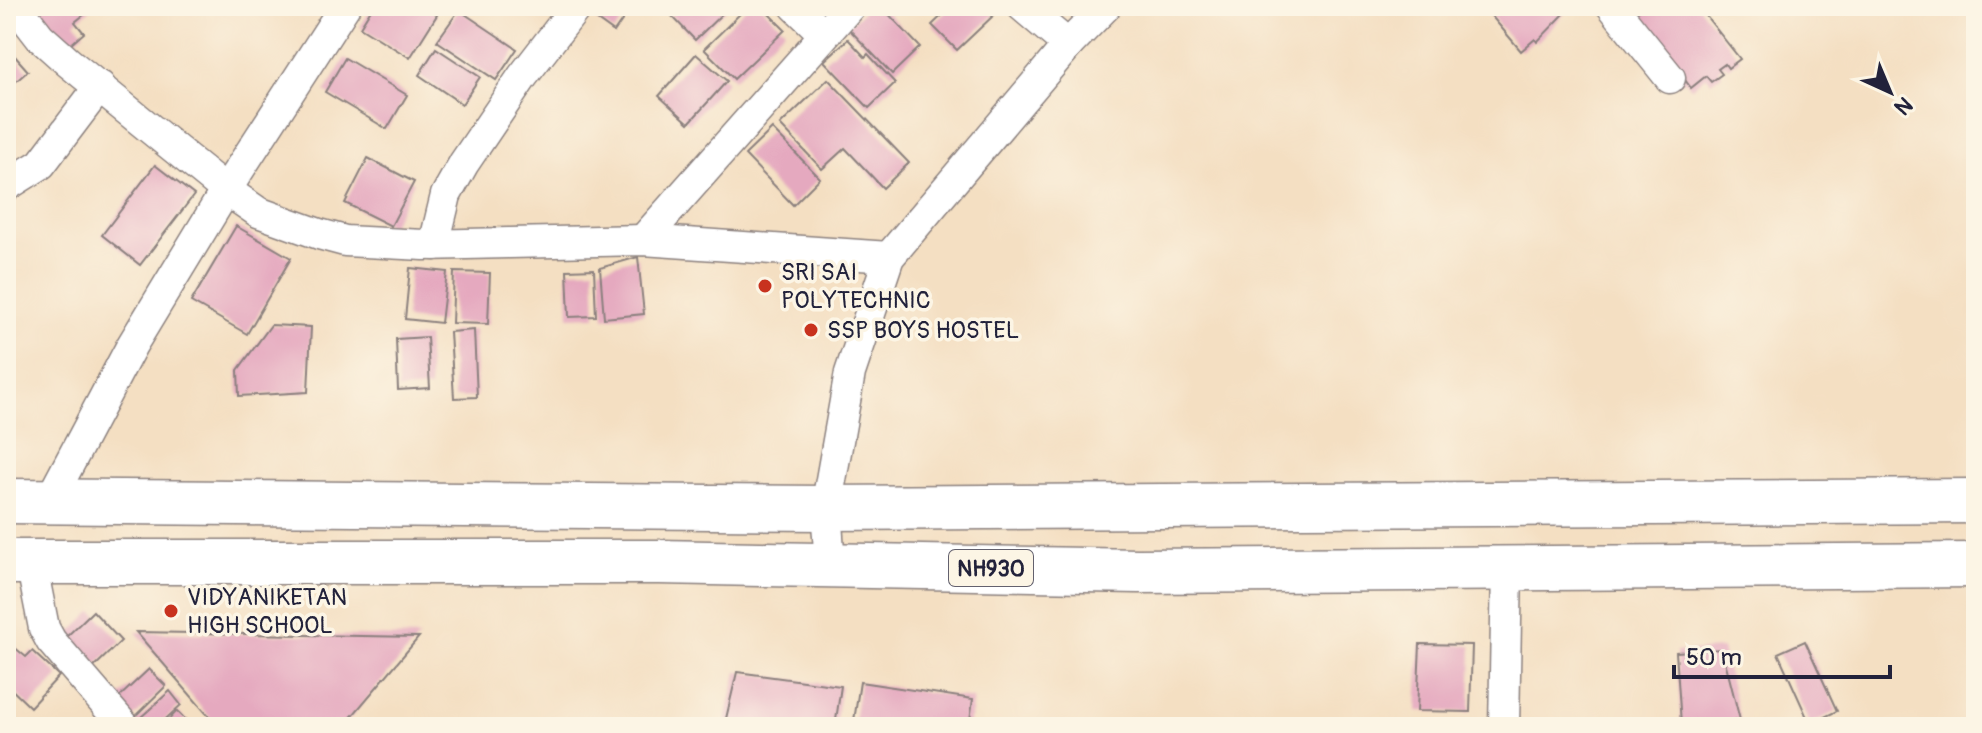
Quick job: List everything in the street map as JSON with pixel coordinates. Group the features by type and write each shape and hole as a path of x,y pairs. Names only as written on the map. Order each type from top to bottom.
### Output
{"highway":[{"path":"6,501 826,508 1976,501"},
{"name":"NH930","path":"19,562 659,562 1138,571 1976,565"}],"street":[{"path":"16,6 40,37 226,190 258,212 345,241 434,245 643,240 889,257"},
{"path":"49,502 132,345 226,190 345,6"},
{"path":"434,245 446,195 464,163 523,76 577,6"},
{"path":"795,6 824,34"},
{"path":"643,240 850,6"},
{"path":"1022,6 1068,45"},
{"path":"830,565 826,508 850,373 889,257 1068,45 1106,6"},
{"path":"1612,6 1670,78"},
{"path":"6,186 41,164 100,86"},
{"path":"19,562 51,641 125,727"},
{"path":"1504,727 1507,567"}],"building":[{"path":"46,6 95,6 75,22 84,33 63,51 34,16"},
{"path":"373,6 423,6 437,15 410,58 360,27"},
{"path":"584,6 632,6 614,32 582,9"},
{"path":"675,6 730,6 695,40 669,13"},
{"path":"748,6 761,6 785,30 734,79 704,49"},
{"path":"869,6 881,6 920,47 892,74 847,27"},
{"path":"952,6 985,6 994,15 957,50 932,25"},
{"path":"1483,6 1561,6 1566,12 1537,42 1535,39 1521,51"},
{"path":"1645,6 1698,6 1740,59 1728,68 1725,64 1718,69 1722,74 1711,82 1706,76 1691,88 1685,80 1681,83 1630,18"},
{"path":"459,10 517,49 496,80 437,41"},
{"path":"848,39 865,57 868,54 895,83 869,108 824,61"},
{"path":"6,46 28,71 6,90"},
{"path":"436,48 480,77 462,104 419,75"},
{"path":"696,54 727,81 689,123 659,96"},
{"path":"345,58 407,95 387,129 325,92"},
{"path":"828,79 909,163 883,188 845,148 822,169 780,125"},
{"path":"772,129 820,178 793,205 745,155"},
{"path":"368,158 414,182 391,226 345,203"},
{"path":"155,165 194,195 140,265 102,235"},
{"path":"236,226 291,258 247,334 191,302"},
{"path":"638,257 644,314 604,318 600,268"},
{"path":"410,268 447,272 441,323 405,319"},
{"path":"594,269 596,316 569,317 567,270"},
{"path":"454,272 490,273 488,324 452,323"},
{"path":"271,325 311,327 308,392 239,396 238,370"},
{"path":"474,330 477,397 454,398 450,332"},
{"path":"427,337 430,388 398,390 396,339"},
{"path":"93,611 121,641 91,670 62,641"},
{"path":"136,632 419,637 343,727 218,727"},
{"path":"1805,641 1837,711 1810,724 1778,653"},
{"path":"1420,644 1472,645 1470,712 1417,711"},
{"path":"14,647 26,657 32,651 59,676 30,707 6,684 6,656"},
{"path":"1722,649 1740,720 1681,724 1676,652"},
{"path":"149,669 166,686 131,720 114,702"},
{"path":"737,672 841,686 835,727 724,727"},
{"path":"860,682 973,699 969,727 853,727"},
{"path":"170,691 181,705 157,727 130,727"},
{"path":"177,711 193,727 162,727"}],"place":[{"name":"SRI SAI POLYTECHNIC","path":"765,286"},
{"name":"SSP BOYS HOSTEL","path":"811,330"},
{"name":"VIDYANIKETAN HIGH SCHOOL","path":"171,611"}]}
